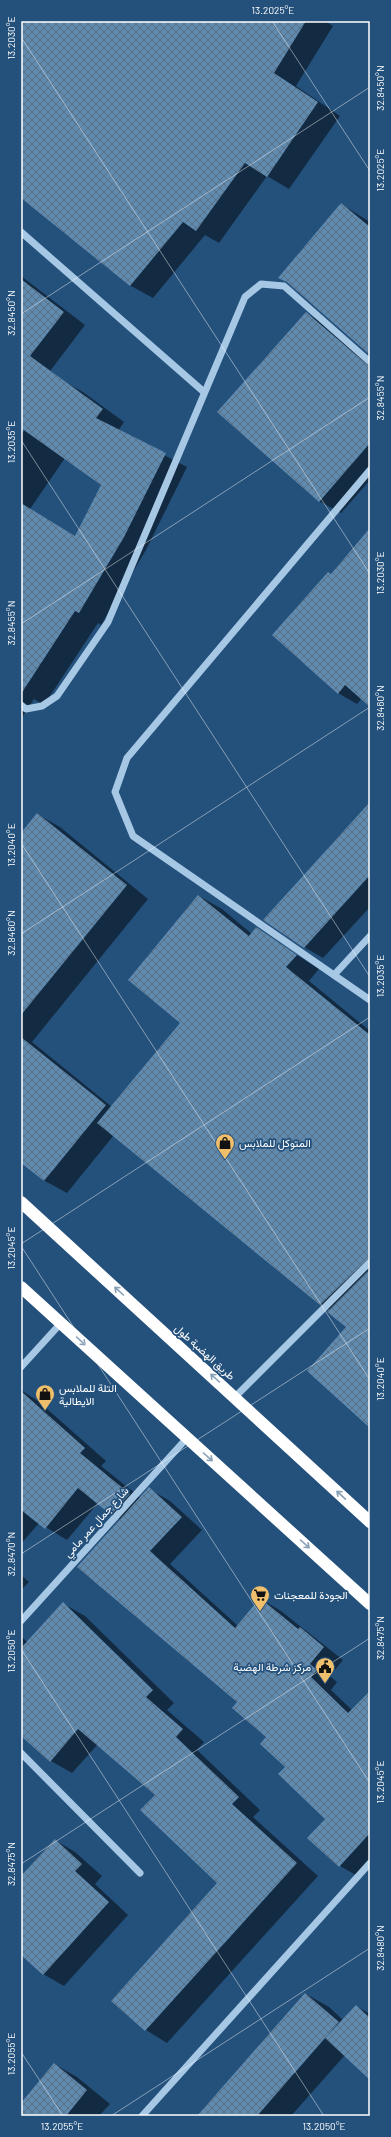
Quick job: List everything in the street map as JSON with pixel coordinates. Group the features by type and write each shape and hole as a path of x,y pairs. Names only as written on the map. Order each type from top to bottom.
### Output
{"highway":[{"name":"طريق الهضبة طول","path":"21,1202 370,1522"},
{"path":"21,1287 370,1604"}],"street":[{"path":"21,232 204,392"},
{"path":"21,705 26,709 42,706 57,696 108,622 245,297 261,284 284,286 370,362"},
{"path":"370,470 127,758 115,792 134,836 370,1000"},
{"path":"334,975 370,936"},
{"path":"235,1397 370,1262"},
{"path":"21,1367 61,1323"},
{"name":"شارع جمال عمر مامي","path":"21,1621 187,1438"},
{"path":"21,1753 140,1874"},
{"path":"142,2116 370,1865"}],"building":[{"path":"21,21 306,21 274,73 318,102 267,177 245,163 196,231 183,222 130,286 21,198"},
{"path":"341,203 370,227 370,355 287,282 278,278"},
{"path":"21,279 64,312 30,356 103,409 96,418 166,453 124,537 79,613 75,611 21,694 21,503 75,536 101,485 21,428"},
{"path":"306,312 370,367 370,443 319,502 217,412"},
{"path":"370,528 370,707 345,685 338,694 272,635 328,572 331,574"},
{"path":"370,802 370,875 304,948 263,920"},
{"path":"37,813 127,885 21,1015 21,833"},
{"path":"198,895 249,936 256,927 297,955 286,967 370,1035 370,1257 320,1305 97,1123 180,1023 128,980"},
{"path":"21,1037 106,1105 44,1181 21,1163"},
{"path":"370,1269 370,1428 307,1371 346,1327 327,1312"},
{"path":"21,1391 85,1448 80,1453 130,1494 111,1515 78,1488 45,1529 21,1510"},
{"path":"149,1487 182,1517 150,1551 235,1628 260,1598 298,1629 300,1627 324,1647 310,1664 317,1670 311,1677 348,1713 370,1691 370,1833 339,1867 307,1838 325,1819 278,1774 285,1767 260,1744 266,1737 232,1708 237,1702 77,1567"},
{"path":"63,1602 153,1690 146,1697 183,1729 176,1737 239,1797 232,1804 297,1863 145,2031 111,2001 217,1883 140,1810 155,1795 78,1729 50,1762 21,1736 21,1648"},
{"path":"55,1839 82,1864 75,1871 109,1902 43,1975 21,1955 21,1876"},
{"path":"305,1993 339,2022 257,2116 197,2116"},
{"path":"356,2005 370,2018 370,2080 325,2038"},
{"path":"54,2063 87,2090 66,2116 21,2116 21,2103"}],"place":[{"name":"المتوكل للملابس","path":"225,1160"},
{"name":"التلة للملابس الايطالية","path":"45,1411"},
{"name":"الجودة للمعجنات","path":"260,1612"},
{"name":"مركز شرطة الهضبة","path":"325,1684"}]}
